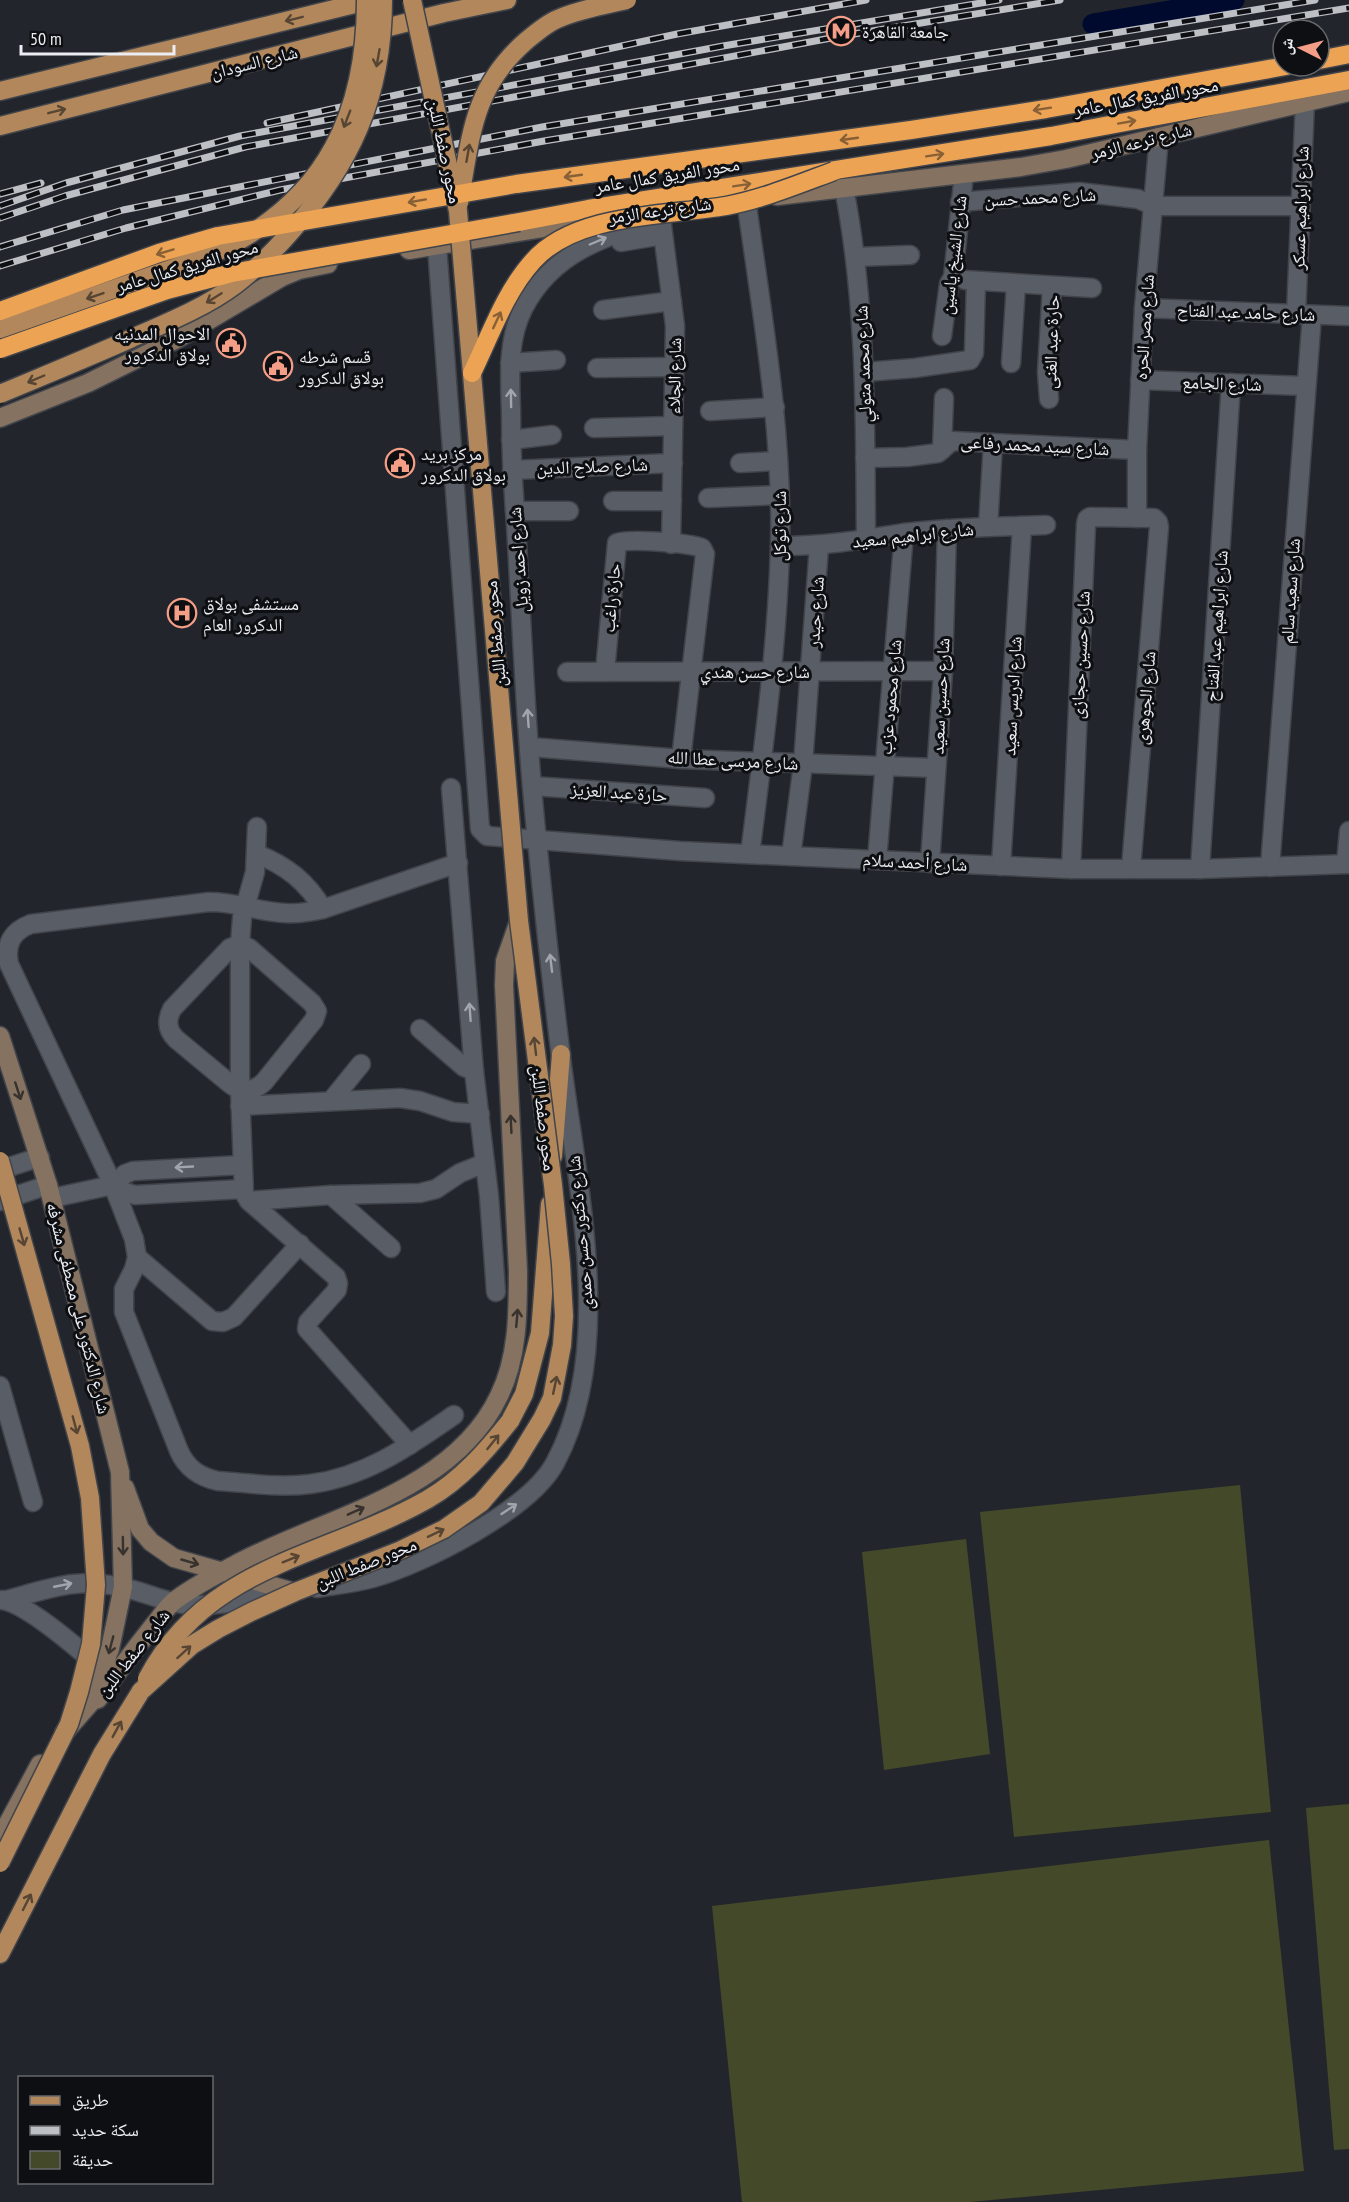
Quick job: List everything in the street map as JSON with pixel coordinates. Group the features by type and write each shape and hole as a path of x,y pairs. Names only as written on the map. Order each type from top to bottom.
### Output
{"highway":[{"path":"1331,58 1349,54"},
{"name":"محور الفريق كمال عامر","path":"0,311 159,253 218,236 516,184 911,130 1271,69"},
{"name":"محور الفريق كمال عامر","path":"0,349 167,290 267,265 588,208 1051,136 1349,80"},
{"path":"472,373 501,310 522,274 534,259 565,236 597,224 742,202 776,193 834,171"}],"main road":[{"path":"0,329 190,263 246,236 288,207 322,168 336,146 348,116 357,89 365,44 366,0"},
{"name":"شارع السودان","path":"0,91 334,5 371,0"},
{"path":"0,394 205,304 267,259 324,192 359,131 376,69 383,0"},
{"name":"محور صفط اللبن","path":"0,1954 102,1754 141,1691 192,1645 250,1612 401,1550 444,1529 481,1503 514,1463 542,1419 552,1398 562,1345 564,1316 553,1185 519,921 458,211 412,0"},
{"name":"شارع السودان","path":"0,126 444,13 507,0"},
{"path":"458,211 474,118 491,80 519,48 559,18 627,0"},
{"path":"141,1691 160,1655 180,1630 201,1610 234,1587 274,1565 371,1526 429,1499 476,1461 510,1421 524,1394 540,1333 561,1054"},
{"path":"0,1161 80,1446 90,1498 96,1585 91,1644 69,1724 0,1863"}],"street":[{"name":"شارع ترعه الزمر","path":"0,418 88,383 129,363 216,317 282,277 299,270 362,256 437,246 662,222 746,199 964,174 1066,159 1349,92"},
{"name":"شارع ابراهيم عسكر","path":"1304,315 1299,206 1305,101"},
{"name":"شارع مصر الحره","path":"1137,518 1140,380 1158,136"},
{"name":"شارع الشيخ ياسين","path":"942,336 949,284 952,279 964,174"},
{"name":"شارع محمد متولي","path":"844,188 861,304 865,372 866,540"},
{"name":"شارع محمد حسن","path":"960,202 1079,192 1138,200 1154,206 1299,206"},
{"name":"شارع توكل","path":"746,199 775,407 780,546 772,671 750,854"},
{"path":"621,242 662,222"},
{"name":"شارع الجلاء","path":"662,222 675,326 671,544"},
{"name":"شارع احمد زويل","path":"537,840 512,470 510,363 514,333 523,309 540,283 571,254 622,231 662,222"},
{"name":"شارع أحمد سلام","path":"437,246 478,806 482,833 487,836 680,851 1071,869 1348,864"},
{"path":"855,257 910,255"},
{"path":"952,279 1092,288"},
{"path":"865,372 970,360 974,353 976,281"},
{"path":"1011,363 1016,284"},
{"name":"حارة عبد الغنى","path":"1049,399 1047,372 1052,286"},
{"path":"603,310 672,301"},
{"name":"شارع حامد عبد الفتاح","path":"1144,308 1349,316"},
{"name":"شارع سعيد سالم","path":"1270,867 1305,386 1304,315"},
{"path":"510,363 556,360"},
{"path":"597,368 674,367"},
{"name":"شارع الجامع","path":"1140,380 1305,386"},
{"name":"شارع ابراهيم عبد الفتاح","path":"1200,868 1232,383"},
{"path":"940,451 944,398"},
{"path":"710,411 775,407"},
{"path":"594,428 673,426"},
{"path":"511,440 552,435"},
{"name":"شارع سيد محمد رفاعى","path":"866,458 907,457 940,451 951,441 1137,450"},
{"path":"988,527 993,443"},
{"path":"740,463 778,461"},
{"name":"شارع صلاح الدين","path":"512,470 673,463"},
{"path":"708,498 779,495"},
{"path":"613,501 672,501"},
{"path":"515,511 569,511"},
{"name":"شارع حسين حجازى","path":"1071,869 1087,519 1090,517 1154,518 1159,527"},
{"name":"شارع ابراهيم سعيد","path":"780,546 819,546 947,529 1046,525"},
{"name":"شارع ادريس سعيد","path":"1001,866 1022,526"},
{"name":"شارع الجوهرى","path":"1131,868 1159,527"},
{"name":"شارع حسين سعيد","path":"930,863 943,672 947,529"},
{"name":"شارع محمود عزب","path":"877,860 904,533"},
{"name":"حارة راغب","path":"605,671 617,543 628,541 671,544"},
{"path":"671,544 699,547 704,551 681,759"},
{"name":"شارع حيدر","path":"791,856 803,764 819,546"},
{"name":"شارع حسن هندي","path":"567,672 811,670 943,672"},
{"name":"شارع مرسى عطا الله","path":"530,747 681,759 936,768"},
{"name":"حارة عبد العزيز","path":"532,786 705,798"},
{"path":"451,788 474,1071 489,1196 496,1292"},
{"path":"257,826 255,872 245,905 240,944 240,1098 242,1165 246,1195 336,1277 337,1290 309,1322 307,1329 410,1445"},
{"path":"1348,864 1349,831"},
{"name":"شارع دكتور حسن حمدى","path":"4,1600 76,1582 101,1582 173,1602 190,1605 221,1604 371,1579 414,1564 459,1541 523,1500 545,1478 554,1465 571,1427 584,1377 587,1290 578,1186 537,840"},
{"path":"257,854 289,869 314,894 323,909"},
{"path":"454,1415 410,1445 362,1472 336,1480 282,1485 218,1481 193,1471 179,1451 124,1312 124,1289 137,1257 134,1239 113,1185 9,964 7,954 8,944 13,934 31,924 209,902 227,902 284,913 323,909 458,863"},
{"path":"173,1602 223,1571 270,1547 397,1493 421,1478 460,1449 483,1425 500,1396 512,1358 518,1318 518,1271 504,985 506,961 519,921"},
{"path":"240,944 249,948 312,1003 317,1011 314,1020 264,1082 240,1098 229,1083 170,1033 167,1025 172,1009 230,948 240,944"},
{"path":"420,1029 464,1067 474,1071"},
{"name":"شارع الدكتور على مصطفى مشرفه","path":"0,1036 50,1192 120,1472 123,1587"},
{"path":"331,1101 361,1065"},
{"path":"240,1098 331,1101 400,1098 420,1101 453,1112 480,1114"},
{"path":"0,1170 40,1157"},
{"path":"0,1201 50,1192 113,1185 127,1193 135,1194 331,1195 428,1192 460,1173 485,1163"},
{"path":"113,1185 125,1174 133,1171 242,1165"},
{"path":"331,1195 391,1248"},
{"path":"137,1257 212,1320 223,1322 234,1317 300,1244"},
{"path":"0,1386 33,1502"},
{"path":"120,1472 140,1529 151,1542 174,1558 294,1592"},
{"name":"شارع صفط اللبن","path":"92,1701 91,1695 110,1649 123,1587"},
{"name":"شارع دكتور حسن حمدى","path":"4,1600 34,1616 58,1633 102,1671"},
{"name":"شارع صفط اللبن","path":"0,1838 49,1751 92,1701 98,1699 173,1602"}],"green space":[{"path":"1240,1485 1271,1812 1014,1837 980,1512"},
{"path":"966,1539 990,1754 884,1770 862,1552"},
{"path":"1349,1804 1349,2149 1334,2150 1306,1808"},
{"path":"1269,1840 1304,2171 970,2202 742,2202 712,1906"}],"waterway":[{"path":"1093,24 1234,0"}],"railway":[{"path":"267,123 677,34 866,0"},
{"path":"0,206 66,183 240,136 723,46 999,0"},
{"path":"0,218 65,196 245,147 842,36 1060,0"},
{"path":"0,247 123,210 542,127 1315,0"},
{"path":"0,266 126,228 280,190 544,141 1349,8"},
{"path":"0,194 41,183"}],"place":[{"name":"جامعة القاهرة","path":"841,31"},
{"name":"الاحوال المدنيه بولاق الدكرور","path":"231,343"},
{"name":"قسم شرطه بولاق الدكرور","path":"278,366"},
{"name":"مركز بريد بولاق الدكرور","path":"400,463"},
{"name":"مستشفى بولاق الدكرور العام","path":"182,613"}]}
